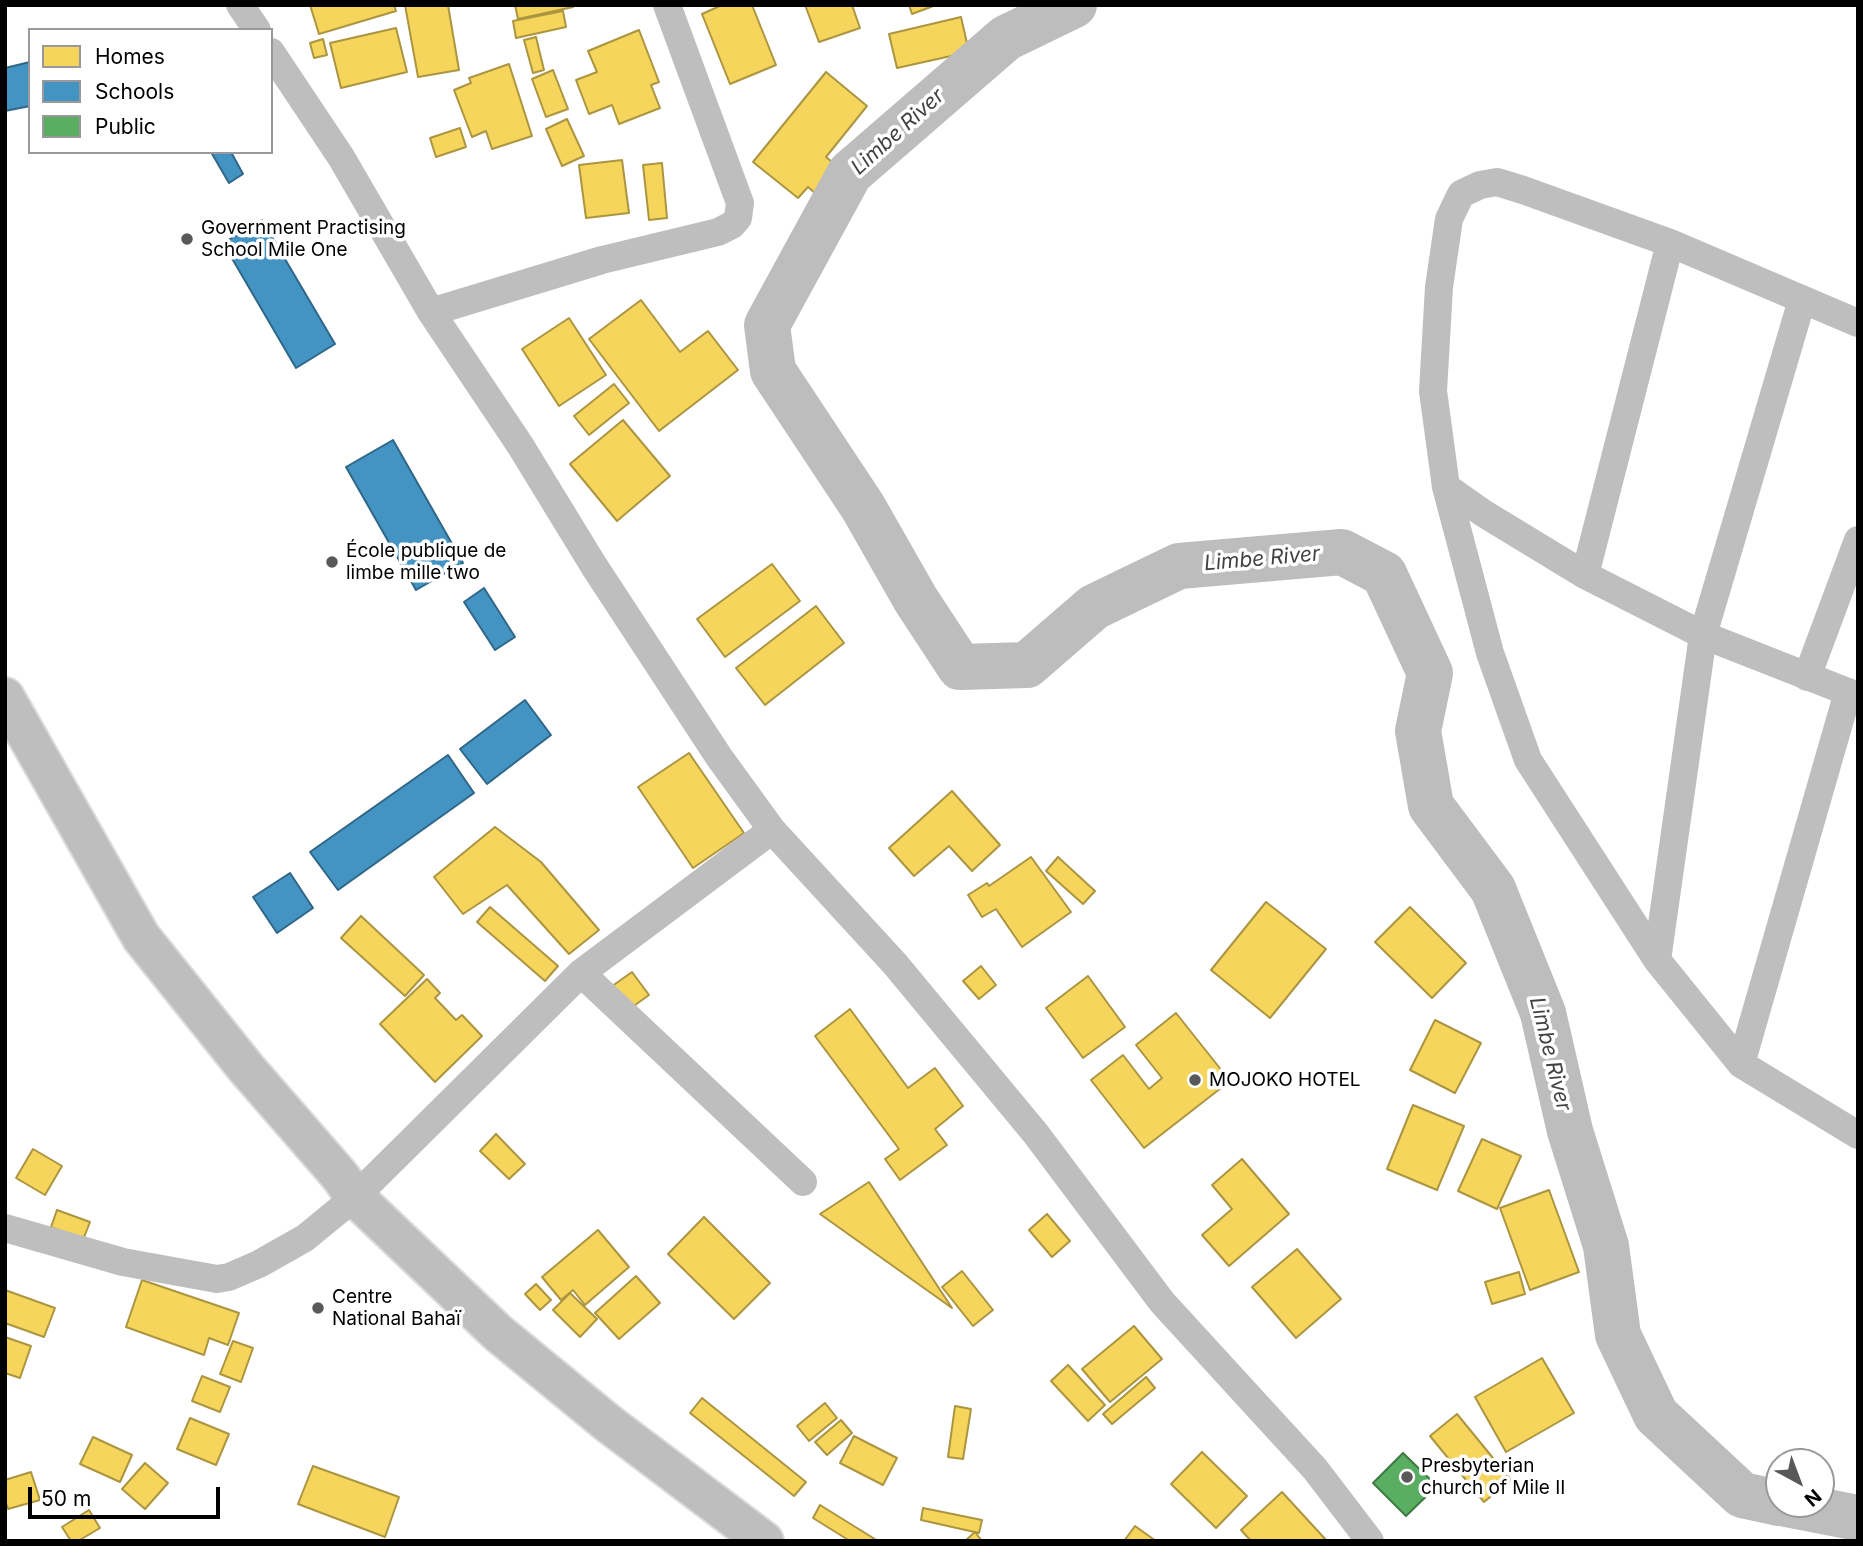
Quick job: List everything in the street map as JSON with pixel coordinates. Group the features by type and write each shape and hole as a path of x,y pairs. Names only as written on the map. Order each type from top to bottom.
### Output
{"highway":[{"path":"5,697 141,937 246,1068 355,1197 498,1333 609,1424 764,1541"}],"street":[{"path":"240,5 256,28"},
{"path":"431,312 602,260 733,226 738,218 740,203 667,5"},
{"path":"273,55 341,157 431,312 520,445 594,566 719,757 772,830 895,964 1036,1134 1162,1302 1315,1469 1370,1541"},
{"path":"1858,323 1670,243 1497,182 1480,185 1461,194 1449,219 1440,287 1433,391 1446,487 1490,653 1528,760 1657,960 1741,1063 1858,1135"},
{"path":"1585,575 1670,243"},
{"path":"1657,960 1703,635 1802,300"},
{"path":"1446,487 1483,513 1585,575 1703,635 1853,694 1741,1063"},
{"path":"1807,677 1858,540"},
{"path":"5,1228 136,1265 217,1279 229,1277 259,1264 305,1238 355,1197 581,973 772,830"},
{"path":"581,973 803,1182"}],"building: Homes":[{"path":"310,5 394,5 396,11 319,34"},
{"path":"405,5 448,5 459,70 418,77"},
{"path":"515,5 573,5 573,7 518,19"},
{"path":"722,5 752,5 776,65 730,84 702,14"},
{"path":"805,5 852,5 860,28 819,42"},
{"path":"909,5 936,5 912,14"},
{"path":"563,11 566,27 516,38 513,21"},
{"path":"961,17 969,52 897,68 889,34"},
{"path":"396,28 407,72 341,88 330,43"},
{"path":"639,30 659,82 651,85 660,108 619,124 612,105 589,114 576,80 597,72 588,51"},
{"path":"536,37 544,70 533,73 524,40"},
{"path":"323,39 327,55 314,58 310,43"},
{"path":"509,64 532,136 492,149 486,131 472,137 454,90 471,83 469,78"},
{"path":"553,70 568,109 546,117 532,79"},
{"path":"826,72 867,106 826,157 837,166 815,193 808,187 798,198 753,162"},
{"path":"567,119 584,156 562,166 546,129"},
{"path":"460,128 466,147 436,157 430,138"},
{"path":"622,160 629,213 586,218 579,165"},
{"path":"662,163 667,218 649,220 643,165"},
{"path":"641,300 680,352 708,331 738,370 659,431 589,339"},
{"path":"569,318 606,375 559,406 522,349"},
{"path":"614,384 629,403 589,435 574,416"},
{"path":"623,420 670,476 617,521 570,464"},
{"path":"772,564 800,601 725,657 697,619"},
{"path":"816,606 844,643 765,705 736,668"},
{"path":"689,753 744,833 693,868 638,787"},
{"path":"952,791 1000,845 972,871 949,846 914,876 889,848"},
{"path":"495,827 541,862 599,930 569,954 507,885 463,914 434,877"},
{"path":"1031,857 1071,912 1022,947 996,909 982,917 968,895 987,883 989,886"},
{"path":"1058,857 1095,891 1083,904 1046,871"},
{"path":"1266,902 1326,949 1270,1018 1211,970"},
{"path":"490,907 558,966 545,981 477,922"},
{"path":"1410,907 1466,963 1432,998 1375,942"},
{"path":"361,916 424,975 405,996 341,938"},
{"path":"981,966 996,985 979,999 963,981"},
{"path":"632,972 649,995 624,1013 608,989"},
{"path":"1088,976 1125,1027 1083,1058 1046,1008"},
{"path":"427,979 440,993 435,998 456,1020 462,1015 482,1036 435,1082 380,1024"},
{"path":"850,1009 908,1088 935,1068 963,1106 935,1129 947,1145 900,1180 885,1159 899,1149 815,1036"},
{"name":"MOJOKO HOTEL","path":"1176,1013 1230,1081 1144,1148 1091,1080 1123,1055 1149,1089 1162,1078 1136,1045"},
{"path":"1435,1020 1481,1043 1455,1093 1410,1070"},
{"path":"1413,1105 1464,1126 1437,1190 1387,1169"},
{"path":"496,1134 525,1164 509,1179 480,1151"},
{"path":"1482,1139 1521,1156 1497,1209 1458,1191"},
{"path":"33,1149 62,1166 45,1195 16,1178"},
{"path":"1242,1159 1289,1214 1229,1266 1202,1235 1232,1209 1212,1185"},
{"path":"869,1182 952,1308 820,1214"},
{"path":"1549,1190 1579,1272 1530,1290 1500,1208"},
{"path":"57,1210 90,1222 83,1240 51,1227"},
{"path":"1047,1214 1070,1241 1052,1257 1029,1230"},
{"path":"704,1217 770,1283 734,1319 668,1254"},
{"path":"598,1230 629,1267 585,1305 573,1290 561,1300 542,1277"},
{"path":"1297,1249 1341,1299 1296,1338 1252,1287"},
{"path":"962,1271 993,1310 973,1326 942,1287"},
{"path":"1519,1272 1525,1294 1492,1304 1485,1282"},
{"path":"636,1276 660,1303 619,1339 595,1313"},
{"path":"142,1280 239,1313 228,1345 209,1338 204,1355 126,1327"},
{"path":"536,1284 551,1300 540,1310 525,1294"},
{"path":"5,1290 55,1308 44,1337 5,1323"},
{"path":"570,1293 597,1319 580,1337 553,1310"},
{"path":"1134,1326 1162,1359 1110,1402 1082,1369"},
{"path":"5,1337 31,1346 20,1378 5,1373"},
{"path":"233,1341 253,1348 241,1382 220,1374"},
{"path":"1542,1358 1574,1413 1506,1452 1475,1397"},
{"path":"1068,1365 1105,1405 1088,1421 1051,1381"},
{"path":"202,1376 230,1387 220,1412 192,1401"},
{"path":"1146,1377 1155,1388 1112,1424 1103,1414"},
{"path":"702,1398 806,1482 794,1496 690,1413"},
{"path":"825,1403 837,1418 809,1441 797,1426"},
{"path":"955,1406 971,1409 963,1459 948,1457"},
{"path":"1457,1414 1511,1480 1484,1502 1430,1436"},
{"path":"190,1418 229,1434 216,1465 177,1449"},
{"path":"841,1420 852,1433 827,1455 815,1442"},
{"path":"854,1436 897,1458 883,1485 840,1463"},
{"path":"93,1437 132,1455 120,1482 80,1464"},
{"path":"1202,1452 1247,1496 1216,1528 1171,1484"},
{"path":"145,1463 168,1483 145,1509 122,1489"},
{"path":"313,1466 399,1497 385,1537 298,1504"},
{"path":"31,1472 40,1500 8,1509 5,1480"},
{"path":"1282,1492 1327,1541 1251,1541 1241,1530"},
{"path":"820,1505 878,1541 850,1541 813,1518"},
{"path":"923,1508 982,1520 979,1533 921,1520"},
{"path":"89,1510 100,1528 78,1541 71,1541 62,1527"},
{"path":"1135,1526 1156,1541 1124,1541"},
{"path":"975,1532 982,1541 965,1541"}],"building: Schools":[{"path":"28,62 28,106 5,111 5,68"},
{"path":"212,154 232,154 243,174 229,183"},
{"path":"262,220 335,344 296,368 223,243"},
{"path":"393,440 463,563 416,590 346,467"},
{"path":"484,588 515,637 495,650 464,602"},
{"path":"525,700 551,735 487,784 460,749"},
{"path":"448,755 474,793 338,890 310,852"},
{"path":"290,873 313,908 277,933 253,897"}],"building: Public":[{"path":"1403,1453 1437,1486 1406,1516 1373,1483"}],"waterway":[{"name":"Limbe River","path":"1074,5 1006,38 850,173 767,325 773,371 863,507 916,600 960,667 1027,665 1094,607 1179,566 1342,552 1384,574 1430,673 1418,731 1431,806 1493,889 1543,1013 1570,1131 1606,1246 1618,1335 1656,1415 1742,1495 1765,1500"},
{"name":"Limbe River","path":"1835,1514 1858,1518"}],"place":[{"name":"Government Practising School Mile One","path":"187,239"},
{"name":"École publique de limbe mille two","path":"332,562"},
{"name":"MOJOKO HOTEL","path":"1195,1080"},
{"name":"Centre National Bahaï","path":"318,1308"},
{"name":"Presbyterian church of Mile II","path":"1407,1477"}]}
